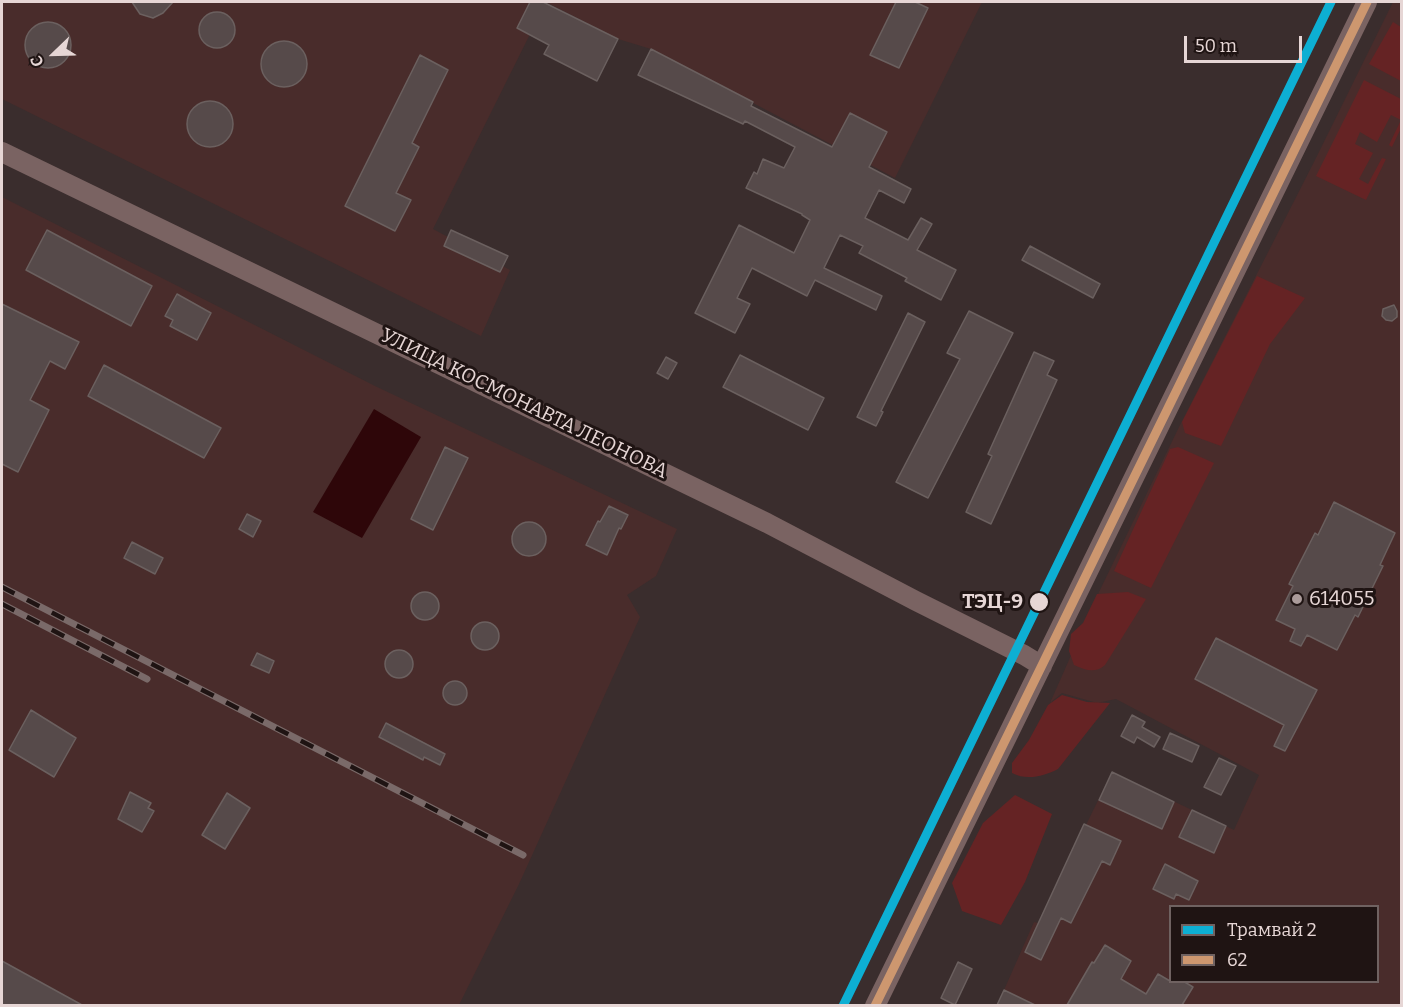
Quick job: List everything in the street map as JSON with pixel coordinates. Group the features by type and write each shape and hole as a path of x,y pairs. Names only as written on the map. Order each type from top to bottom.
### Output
{"street":[{"path":"875,1005 1367,2"},
{"name":"УЛИЦА КОСМОНАВТА ЛЕОНОВА","path":"2,152 767,523 1042,666"}],"shaded area":[{"path":"2,2 546,2 433,229 510,270 481,336 2,99"},
{"path":"546,2 982,2 895,178 651,49 618,39"},
{"path":"1393,2 1401,2 1401,1005 997,1006 1034,922 1038,923 1084,824 1086,825 1112,772 1234,830 1259,775 1116,699 1097,703 1062,693 1050,703 1099,592 1180,425"},
{"path":"1393,22 1401,27 1401,81 1369,64"},
{"path":"1364,80 1401,99 1401,120 1391,115 1377,142 1360,132 1355,144 1373,153 1359,179 1368,184 1382,158 1386,159 1366,200 1316,176"},
{"path":"1401,120 1401,128 1392,147 1389,145"},
{"path":"2,197 375,386 677,529 656,576 627,595 640,617 519,884 459,1005 2,1005"},
{"path":"1257,276 1305,298 1270,344 1221,446 1185,433 1182,422"},
{"path":"374,409 421,437 362,538 313,512"},
{"path":"1178,447 1214,463 1151,588 1114,571 1170,449"},
{"path":"1128,592 1146,599 1105,665 1094,670 1086,670 1074,665 1069,651 1071,634 1083,623 1097,594"},
{"path":"1062,695 1087,702 1110,703 1058,769 1035,777 1024,777 1012,773 1012,763 1029,740 1048,705"},
{"path":"1015,795 1052,814 1025,882 1001,925 962,911 952,883 983,823"}],"building":[{"path":"132,2 173,2 163,13 153,18 140,14"},
{"path":"530,2 543,2 618,39 597,81 544,54 549,45 517,28"},
{"path":"896,2 915,2 928,8 899,68 870,55"},
{"path":"217,12 229,18 235,30 229,42 217,48 205,42 199,30 205,18"},
{"path":"48,22 64,29 71,45 64,61 48,68 32,61 25,45 32,29"},
{"path":"284,41 300,48 307,64 300,80 284,87 268,80 261,64 268,48"},
{"path":"651,49 753,102 751,106 832,147 850,113 887,132 869,167 911,189 904,203 879,190 865,218 908,240 921,218 932,224 917,250 956,270 941,300 905,281 907,278 859,253 863,246 840,235 824,268 882,296 876,310 815,280 807,296 752,268 737,298 750,304 735,333 695,313 739,225 794,253 810,220 746,188 754,172 757,174 763,159 784,168 795,147 745,121 743,124 638,75"},
{"path":"420,55 448,70 412,143 419,147 396,193 411,200 395,231 345,206"},
{"path":"210,101 226,108 233,124 226,140 210,147 194,140 187,124 194,108"},
{"path":"47,230 152,286 131,326 26,270"},
{"path":"451,230 508,256 500,272 444,246"},
{"path":"1030,246 1100,284 1093,298 1022,260"},
{"path":"177,294 211,313 197,340 170,326 173,320 165,316"},
{"path":"2,304 79,342 65,369 50,361 30,400 49,410 18,472 2,464"},
{"path":"1394,305 1397,317 1392,321 1386,320 1382,316 1383,309"},
{"path":"969,311 1013,333 928,498 896,482 960,359 947,353"},
{"path":"908,313 925,322 881,411 883,412 876,426 857,417"},
{"path":"1034,352 1054,361 1047,375 1057,380 991,524 966,512 992,456 988,454"},
{"path":"740,355 824,398 808,430 723,387"},
{"path":"666,357 677,363 668,379 657,373"},
{"path":"104,365 221,428 204,458 88,396"},
{"path":"445,447 468,458 433,530 411,519"},
{"path":"1334,502 1395,533 1380,565 1383,566 1358,617 1355,615 1337,650 1307,635 1301,646 1290,641 1295,629 1276,620 1293,586 1289,584 1315,533 1318,535"},
{"path":"609,506 628,515 621,529 619,528 607,555 586,545 598,521 600,522"},
{"path":"247,514 261,521 253,537 239,529"},
{"path":"529,522 541,527 546,539 541,551 529,556 517,551 512,539 517,527"},
{"path":"132,542 163,558 155,574 124,558"},
{"path":"425,592 435,596 439,606 435,616 425,620 415,616 411,606 415,596"},
{"path":"485,622 495,626 499,636 495,646 485,650 475,646 471,636 475,626"},
{"path":"1216,638 1317,690 1285,751 1274,746 1284,725 1195,679"},
{"path":"399,650 409,654 413,664 409,674 399,678 389,674 385,664 389,654"},
{"path":"257,653 274,661 269,673 251,665"},
{"path":"455,681 460,682 466,688 466,698 460,704 455,705 450,704 444,698 443,693 444,688 450,682"},
{"path":"31,710 76,738 54,777 9,750"},
{"path":"1132,715 1145,722 1142,727 1160,737 1154,747 1137,737 1134,743 1121,736"},
{"path":"386,723 445,754 440,765 424,757 423,760 379,737"},
{"path":"1170,733 1199,746 1192,762 1163,749"},
{"path":"1219,758 1236,766 1221,795 1204,787"},
{"path":"1112,772 1174,802 1162,829 1099,800"},
{"path":"130,792 151,803 148,808 154,811 142,832 118,819"},
{"path":"227,793 250,808 225,849 202,835"},
{"path":"1192,810 1226,826 1214,853 1179,837"},
{"path":"1084,824 1121,841 1110,865 1102,861 1071,923 1061,918 1041,960 1025,952"},
{"path":"1165,864 1198,881 1189,900 1176,894 1174,899 1153,889"},
{"path":"1105,945 1131,961 1121,979 1146,994 1158,974 1169,980 1169,983 1186,983 1193,987 1182,1005 1067,1005 1092,962 1094,963"},
{"path":"2,961 82,1005 2,1005"},
{"path":"958,962 972,969 955,1005 941,998"},
{"path":"1004,990 1035,1005 997,1005"}],"railway":[{"path":"2,587 523,855"},
{"path":"2,604 147,679"}],"tram line":[{"name":"2","path":"843,1006 1331,2"}],"transit line":[{"name":"62","path":"875,1006 1367,2"}],"place":[{"name":"614055","path":"1297,599"},
{"name":"ТЭЦ-9","path":"1039,602"}]}
